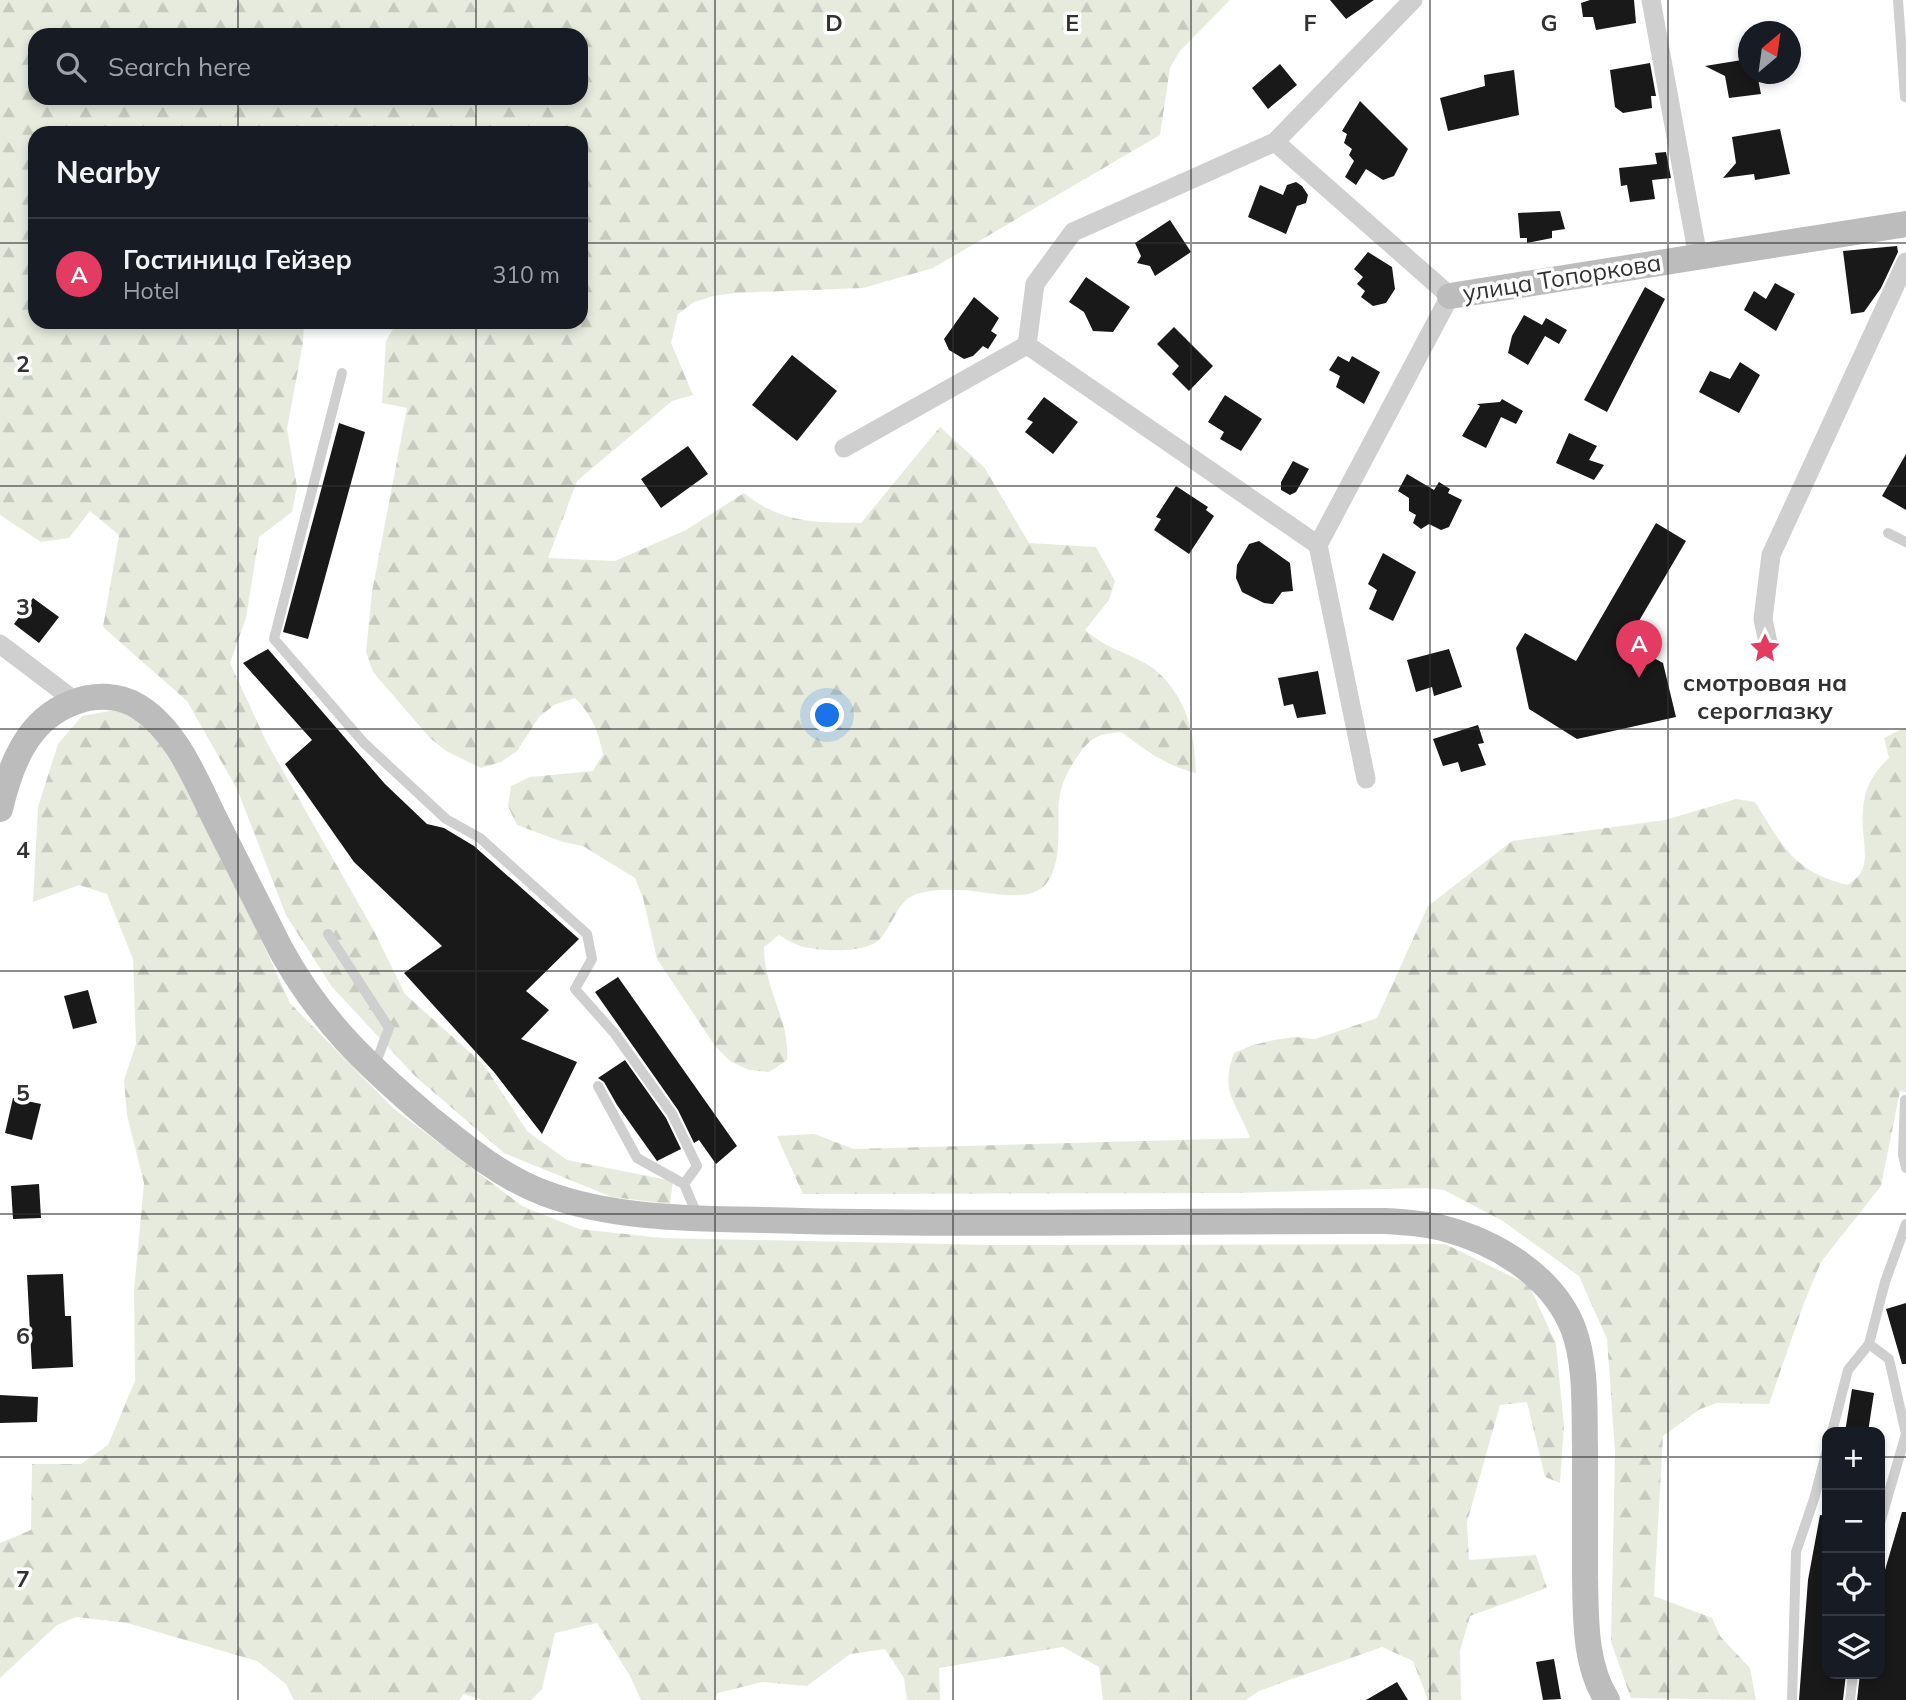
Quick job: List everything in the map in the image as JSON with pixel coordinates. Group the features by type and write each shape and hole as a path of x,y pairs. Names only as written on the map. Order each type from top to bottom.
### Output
{"main road":[{"name":"улица Топоркова","path":"1450,296 1906,224"},
{"path":"0,809 11,770 28,737 42,720 77,700 106,697 130,702 151,716 167,733 194,778 295,976 331,1026 373,1069 461,1143 505,1174 561,1199 597,1208 698,1217 930,1224 1384,1220 1440,1227 1497,1250 1533,1274 1553,1294 1570,1321 1578,1350 1583,1371 1586,1607 1591,1661 1607,1700"}],"street":[{"path":"1027,345 1035,284 1073,232 1275,142 1413,0"},
{"path":"1651,0 1698,257"},
{"name":"улица Топоркова","path":"1275,142 1450,296"},
{"path":"1768,643 1763,619 1771,555 1906,262"},
{"path":"1366,779 1318,545 1450,296"},
{"path":"844,448 1027,345"},
{"path":"1027,345 1318,545"},
{"path":"0,644 77,700"}],"lane":[{"path":"1898,0 1905,97"},
{"path":"342,373 274,639 364,743 446,819 480,838 587,934 592,959 575,989 615,1034 672,1114 697,1166 684,1184"},
{"path":"1888,533 1906,542"},
{"path":"328,934 389,1028 373,1069"},
{"path":"598,1086 637,1158 684,1184 698,1217"},
{"path":"1905,1100 1903,1155 1906,1168"},
{"path":"1833,1427 1847,1370 1869,1344 1885,1282 1906,1224"},
{"path":"1869,1344 1889,1359 1906,1434 1885,1506"},
{"path":"1792,1700 1796,1552 1822,1466"},
{"path":"1850,1700 1852,1679"}],"green space":[{"path":"0,0 1230,0 1180,51 1170,68 1160,135 933,268 863,288 735,293 694,302 678,314 671,343 693,395 672,401 577,481 548,558 615,561 686,530 744,493 772,511 786,516 814,521 861,523 940,427 984,467 1029,543 1096,547 1115,581 1109,600 1085,630 1105,644 1148,665 1166,680 1180,700 1189,723 1196,773 1165,762 1121,732 1100,736 1086,745 1063,783 1059,801 1055,866 1046,884 1038,890 1017,895 954,890 916,894 904,902 880,939 873,944 853,949 816,949 795,944 779,935 764,947 768,977 787,1045 787,1060 769,1072 749,1070 730,1061 715,1046 657,959 643,898 635,878 583,846 563,842 517,825 508,806 511,786 530,777 593,771 603,754 594,724 575,698 554,705 539,717 517,751 501,762 481,768 446,751 430,738 373,672 366,652 372,592 407,408 382,403 386,341 393,329 588,329 588,126 28,126 28,329 304,329 287,429 297,487 292,512 259,537 246,618 230,663 266,741 374,931 405,994 484,1065 527,1131 567,1160 673,1181 670,1204 612,1197 504,1153 415,1076 332,987 286,915 237,789 187,701 103,627 119,535 90,511 69,538 41,542 0,515"},
{"path":"121,709 153,735 195,794 290,1003 393,1108 522,1206 579,1229 662,1238 992,1245 1445,1244 1529,1285 1556,1344 1564,1426 1560,1483 1545,1477 1527,1402 1500,1405 1467,1522 1469,1560 1536,1555 1547,1588 1470,1616 1460,1651 1461,1700 1428,1700 1413,1661 1382,1647 1259,1691 1246,1700 1103,1700 1099,1667 1063,1647 939,1668 940,1700 907,1700 904,1678 885,1649 850,1654 807,1686 762,1682 718,1693 714,1700 641,1700 630,1676 597,1623 555,1633 542,1689 531,1700 482,1700 464,1694 459,1700 294,1700 286,1684 257,1661 127,1623 76,1617 57,1625 0,1678 0,1543 31,1530 32,1464 81,1464 108,1445 135,1381 134,1291 144,1183 127,1115 124,1080 136,1044 133,959 107,894 79,885 33,902 38,807 58,744 82,716"},
{"path":"1906,729 1906,1092 1900,1091 1881,1186 1821,1262 1769,1404 1717,1403 1700,1409 1663,1436 1654,1596 1712,1618 1720,1636 1750,1668 1756,1700 1631,1698 1611,1642 1615,1452 1607,1339 1579,1276 1503,1221 1444,1190 1425,1188 1236,1193 803,1194 777,1136 814,1134 854,1149 1250,1138 1229,1088 1228,1079 1234,1053 1274,1040 1295,1037 1315,1039 1377,1018 1428,906 1512,841 1665,820 1736,799 1755,802 1782,844 1802,865 1829,880 1848,885 1860,874 1864,864 1864,800 1870,782 1889,758 1884,738"}],"building":[{"path":"1330,0 1374,0 1346,19"},
{"path":"1590,0 1634,0 1636,23 1596,30 1593,17 1583,17 1581,3"},
{"path":"1738,61 1738,84 1759,84 1761,94 1729,98 1725,76 1705,66"},
{"path":"1650,63 1656,96 1651,96 1652,108 1623,113 1615,107 1610,70"},
{"path":"1280,64 1297,85 1268,109 1252,88"},
{"path":"1514,70 1519,115 1448,131 1440,98 1485,86 1484,75"},
{"path":"1360,101 1408,149 1394,176 1383,180 1366,169 1356,185 1345,177 1354,161 1349,155 1352,149 1344,143 1347,134 1342,131"},
{"path":"1780,129 1790,174 1755,180 1754,174 1723,178 1736,163 1732,137"},
{"path":"1666,152 1671,178 1652,180 1655,199 1630,202 1627,185 1621,186 1619,168 1657,164 1655,153"},
{"path":"1296,182 1308,195 1306,203 1297,206 1286,234 1248,217 1260,185 1283,195 1287,185"},
{"path":"1560,211 1565,229 1552,231 1552,238 1527,243 1527,238 1520,238 1518,213"},
{"path":"1170,220 1191,252 1155,276 1150,266 1137,263 1141,256 1135,243"},
{"path":"1897,246 1898,252 1881,288 1864,312 1851,314 1843,251"},
{"path":"1368,252 1392,267 1395,289 1386,303 1373,306 1361,297 1365,291 1357,284 1363,277 1354,269"},
{"path":"1086,277 1130,307 1113,332 1093,331 1084,312 1069,302"},
{"path":"1775,283 1795,294 1776,331 1744,310 1754,291 1766,299"},
{"path":"1645,287 1665,299 1607,412 1584,400"},
{"path":"974,297 999,318 991,331 997,335 988,349 983,346 973,356 964,359 949,350 944,339"},
{"path":"1524,315 1542,325 1546,318 1567,330 1559,344 1545,336 1528,365 1508,353 1512,336"},
{"path":"1174,327 1213,366 1189,391 1172,374 1179,366 1157,344"},
{"path":"792,355 837,391 797,441 752,405"},
{"path":"1338,356 1349,362 1352,356 1380,372 1364,404 1336,387 1340,376 1329,370"},
{"path":"1740,362 1760,375 1739,413 1699,392 1710,371 1730,379"},
{"path":"1225,395 1262,419 1241,451 1220,439 1224,432 1208,422"},
{"path":"1044,397 1078,422 1053,454 1025,432 1033,422 1027,419"},
{"path":"1502,399 1523,411 1516,424 1501,417 1486,448 1462,436 1480,406 1477,404 1500,402"},
{"path":"339,423 365,432 308,639 283,632"},
{"path":"1569,433 1597,446 1589,460 1604,465 1594,480 1556,463"},
{"path":"688,446 708,474 661,508 641,479"},
{"path":"1906,454 1906,510 1882,496"},
{"path":"1293,461 1309,469 1296,492 1290,495 1281,490 1281,482"},
{"path":"1407,474 1434,490 1439,482 1450,489 1448,493 1462,500 1449,527 1441,530 1429,524 1421,529 1413,523 1416,515 1409,511 1409,498 1398,491"},
{"path":"1176,486 1208,507 1206,510 1214,516 1189,554 1154,530 1161,519 1156,517"},
{"path":"1656,523 1686,541 1626,643 1663,663 1676,717 1577,739 1529,709 1516,648 1525,633 1576,661"},
{"path":"1259,541 1290,563 1293,591 1282,592 1273,604 1264,603 1242,592 1236,578 1237,565 1249,544"},
{"path":"1383,553 1416,572 1393,621 1369,609 1377,590 1368,584"},
{"path":"33,598 59,617 39,643 14,624"},
{"path":"268,649 385,784 427,824 444,828 474,846 579,939 526,991 549,1010 521,1039 577,1062 542,1134 494,1072 404,973 442,946 354,862 285,764 312,740 243,663"},
{"path":"1449,649 1462,687 1434,696 1432,687 1416,692 1407,660"},
{"path":"1318,671 1326,714 1297,718 1293,704 1284,706 1278,678"},
{"path":"1478,725 1484,743 1478,744 1486,765 1461,772 1458,762 1443,766 1433,739"},
{"path":"618,977 737,1146 716,1164 699,1140 694,1143 678,1110 595,992"},
{"path":"88,990 97,1023 73,1029 64,996"},
{"path":"625,1060 666,1118 681,1149 657,1161 604,1082 598,1078"},
{"path":"13,1098 41,1104 32,1140 5,1133"},
{"path":"39,1184 41,1218 13,1219 11,1186"},
{"path":"63,1274 65,1316 71,1316 73,1367 32,1369 27,1275"},
{"path":"1906,1303 1906,1364 1902,1364 1886,1309"},
{"path":"1852,1389 1874,1393 1869,1427 1846,1427"},
{"path":"0,1395 38,1397 37,1422 0,1423"},
{"path":"1902,1512 1906,1512 1906,1700 1857,1700 1859,1679 1885,1679 1885,1570"},
{"path":"1822,1515 1822,1679 1845,1679 1843,1700 1799,1700 1808,1580"},
{"path":"1554,1659 1561,1699 1543,1700 1536,1662"},
{"path":"1397,1682 1408,1700 1366,1700"}],"place":[{"name":"смотровая на сероглазку","path":"1765,648"},
{"name":"Гостиница Гейзер","path":"1639,678"}]}
